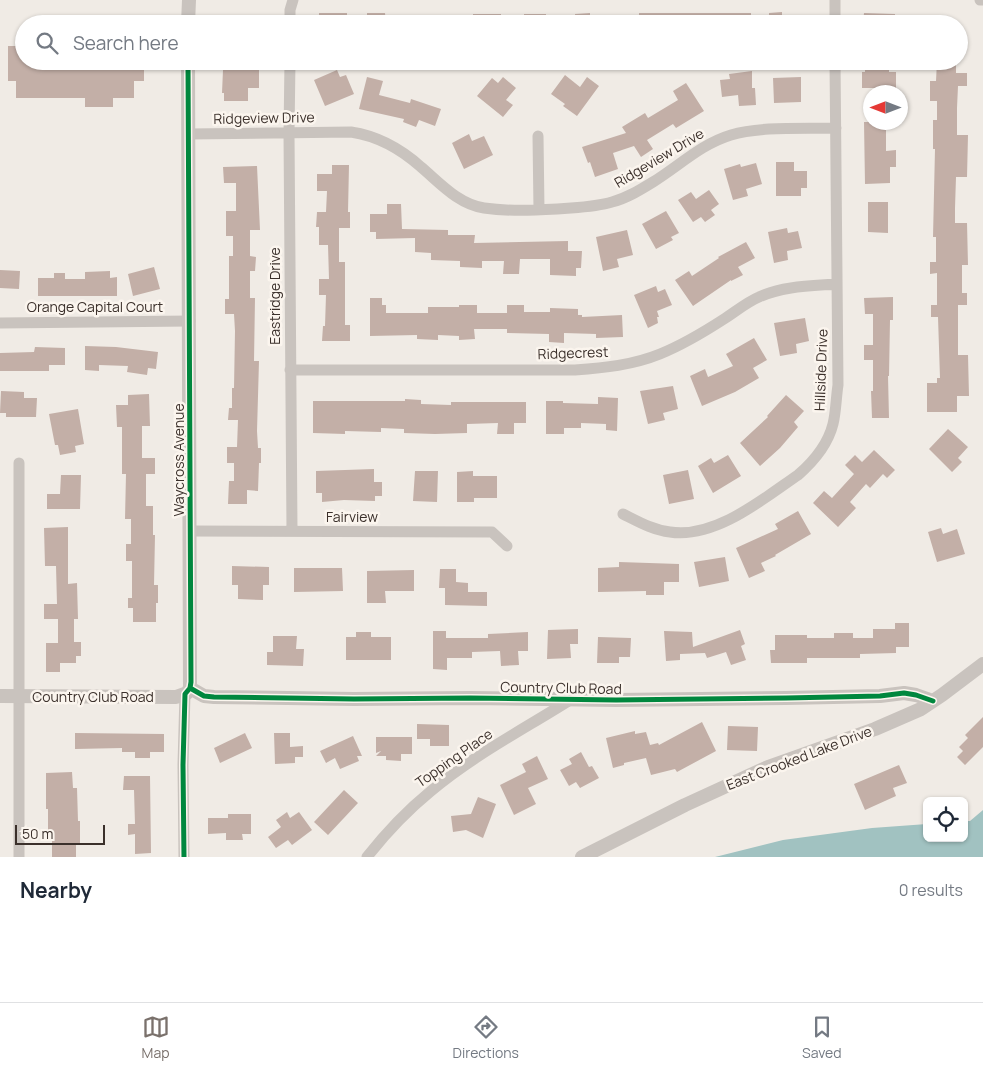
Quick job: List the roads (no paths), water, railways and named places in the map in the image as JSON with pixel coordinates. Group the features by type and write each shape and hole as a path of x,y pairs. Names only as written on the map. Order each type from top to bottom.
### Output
{"street":[{"path":"188,0 188,15"},
{"path":"290,15 293,0"},
{"path":"835,0 835,15"},
{"name":"Waycross Avenue","path":"184,857 183,766 188,691 191,531 188,70"},
{"name":"Eastridge Drive","path":"290,70 292,531"},
{"name":"Hillside Drive","path":"624,514 652,528 671,532 686,533 703,530 733,517 791,480 807,467 824,445 833,425 838,386 836,70"},
{"name":"Ridgeview Drive","path":"189,134 351,132 368,135 384,141 407,156 441,186 472,205 483,208 539,210 593,206 630,196 654,182 694,152 730,135 747,131 836,128"},
{"path":"538,136 539,210"},
{"name":"Ridgecrest","path":"290,370 575,370 613,367 660,354 677,346 722,321 758,297 800,287 837,284"},
{"name":"Orange Capital Court","path":"1,323 190,321"},
{"path":"19,464 19,857"},
{"name":"Fairview","path":"191,531 492,532 507,546"},
{"name":"East Crooked Lake Drive","path":"582,857 685,805 768,767 875,729 921,708 983,664"},
{"name":"Country Club Road","path":"0,696 176,697 188,691 214,697 570,700 786,698 904,694 916,695 933,701"},
{"name":"Topping Place","path":"367,857 433,789 472,761 570,700"}],"water":[{"path":"983,810 983,857 715,857 783,840 872,828 923,824 923,842 968,842 968,821"}]}
